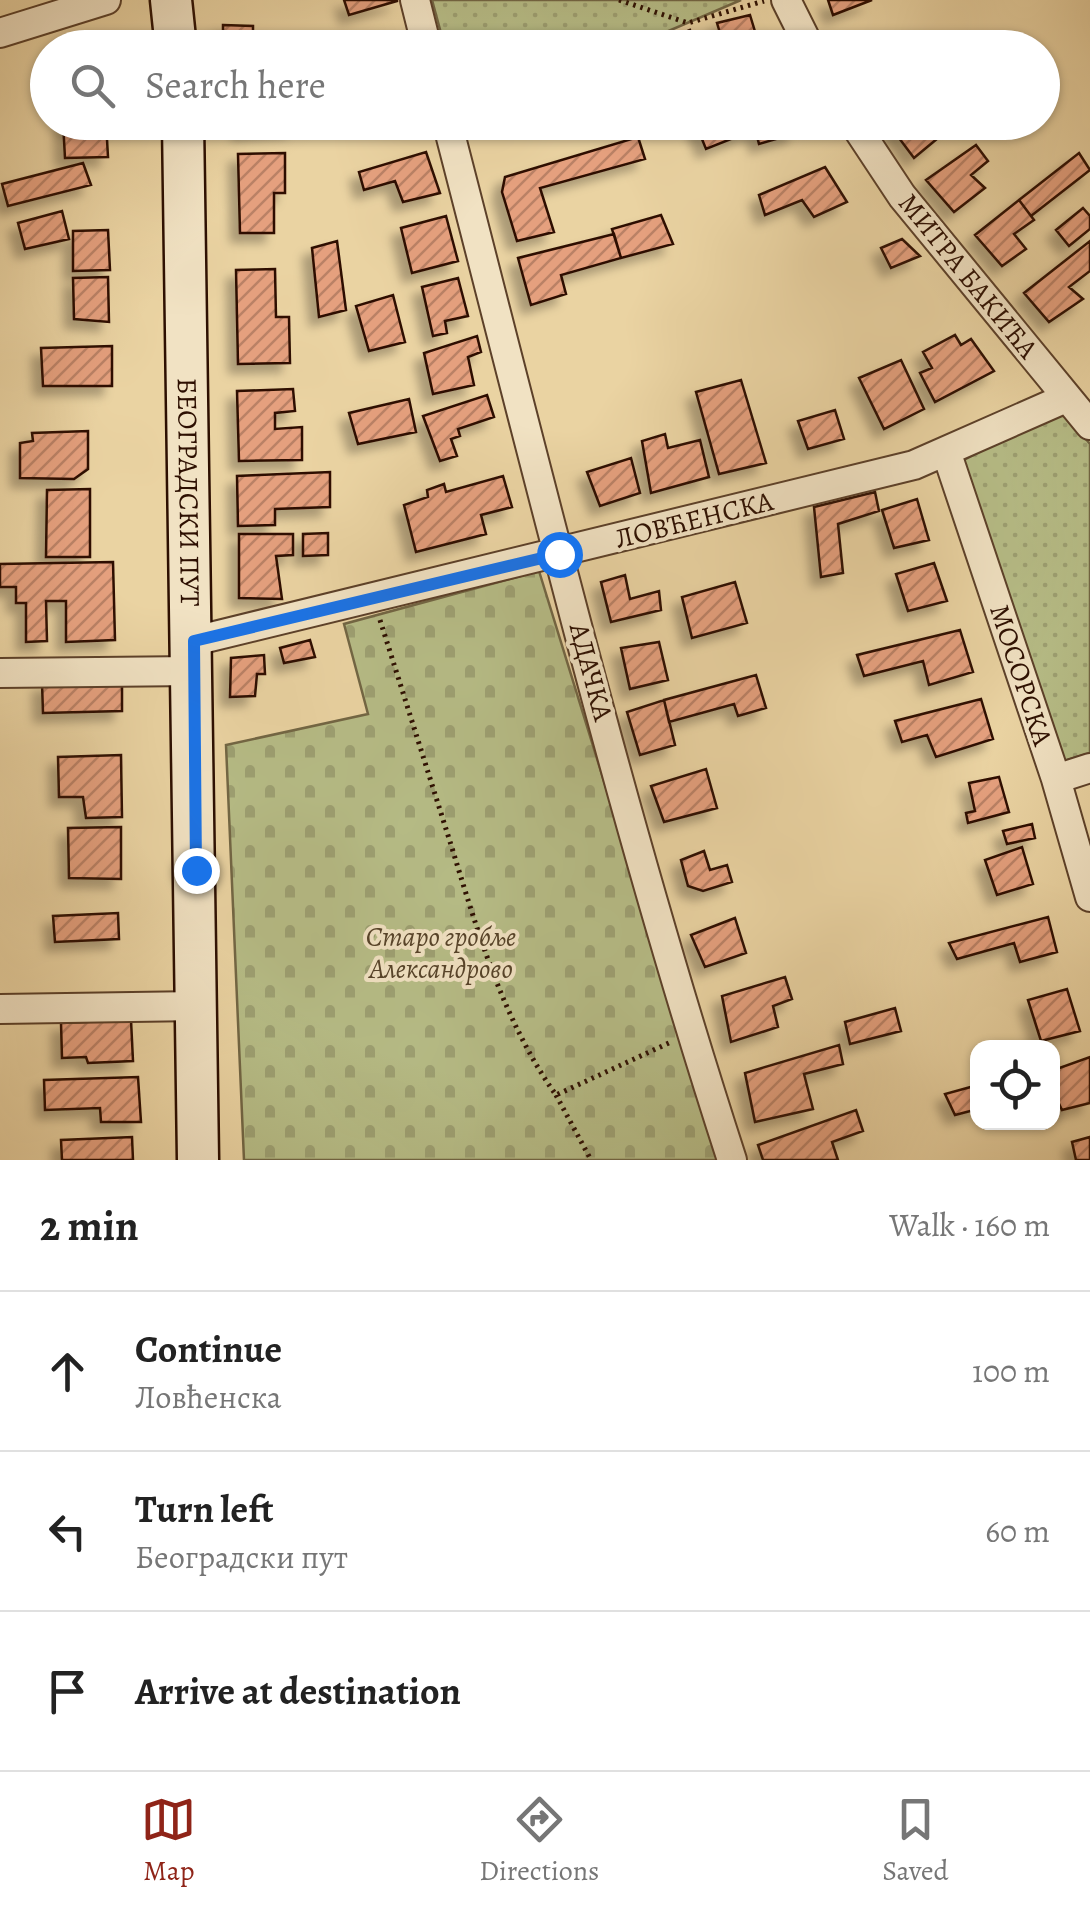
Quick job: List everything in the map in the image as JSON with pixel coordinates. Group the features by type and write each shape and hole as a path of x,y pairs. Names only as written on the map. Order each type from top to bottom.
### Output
{"main road":[{"path":"171,0 174,30"},
{"name":"БЕОГРАДСКИ ПУТ","path":"183,140 194,656 198,1160"}],"street":[{"path":"0,33 106,0"},
{"path":"415,0 422,30"},
{"path":"786,0 801,30"},
{"name":"АДАЧКА","path":"451,140 690,1033 732,1160"},
{"name":"МИТРА БАКИЋА","path":"865,140 902,196 1090,425"},
{"name":"ЛОВЋЕНСКА","path":"0,673 194,656 374,598 948,454 1066,398"},
{"name":"МОСОРСКА","path":"948,454 1056,780 1090,897"},
{"path":"1056,780 1090,768"},
{"path":"0,1009 198,1006"}],"path":[{"path":"620,0 688,23 767,0"},
{"path":"374,598 508,1012 591,1160"},
{"path":"556,1095 690,1033"}],"green space":[{"path":"432,0 741,0 671,30 440,30"},
{"path":"1061,409 1090,444 1090,753 1061,762 962,461"},
{"name":"Старо гробље Александрово","path":"539,571 721,1160 244,1160 226,745 368,714 344,624"}],"building":[{"path":"344,0 397,0 397,1 349,15"},
{"path":"828,0 872,0 833,15"},
{"path":"750,15 755,30 719,30 717,23"},
{"path":"223,25 253,26 253,30 223,30"},
{"path":"64,140 107,140 108,157 65,158"},
{"path":"628,140 639,140 645,159 540,188 554,232 517,241 502,192 505,177"},
{"path":"702,140 728,140 706,149"},
{"path":"900,140 936,140 914,158"},
{"path":"976,145 988,161 971,175 985,188 954,212 926,180"},
{"path":"426,152 440,193 403,202 395,181 364,190 359,172"},
{"path":"285,153 285,193 274,193 274,233 240,233 238,154"},
{"path":"1079,153 1090,170 1031,216 1019,200"},
{"path":"83,163 91,185 8,206 2,184"},
{"path":"825,167 847,202 814,217 802,200 765,215 759,195"},
{"path":"1019,200 1034,220 1014,234 1026,249 1002,266 975,235"},
{"path":"1083,208 1090,216 1090,229 1069,246 1056,230"},
{"path":"62,211 69,239 25,249 18,223"},
{"path":"661,215 673,244 621,258 612,229"},
{"path":"446,216 458,261 412,273 401,228"},
{"path":"108,230 110,270 73,271 73,231"},
{"path":"614,234 621,258 561,275 566,294 531,305 518,258"},
{"path":"902,239 920,256 891,268 881,248"},
{"path":"337,241 346,310 319,317 312,248"},
{"path":"1090,241 1090,271 1069,287 1083,299 1049,322 1024,293"},
{"path":"275,269 276,317 289,317 290,363 238,364 236,270"},
{"path":"108,277 109,322 74,319 73,278"},
{"path":"458,278 468,316 445,321 447,333 433,336 422,287"},
{"path":"393,295 405,342 369,351 356,306"},
{"path":"955,335 961,345 971,339 994,371 935,402 920,373 932,368 923,352"},
{"path":"477,336 481,352 468,357 474,385 433,394 424,353"},
{"path":"112,346 112,386 43,386 41,348"},
{"path":"901,360 924,409 884,429 859,378"},
{"path":"741,380 766,463 719,474 696,392"},
{"path":"293,389 295,411 275,413 275,429 302,427 302,460 239,461 237,391"},
{"path":"487,395 494,417 458,429 460,436 451,439 457,456 440,461 423,416"},
{"path":"409,399 416,432 358,444 349,413"},
{"path":"835,410 844,439 808,449 798,421"},
{"path":"88,431 88,469 74,479 20,478 20,443 33,441 32,433"},
{"path":"665,434 668,448 700,440 709,477 651,493 642,441"},
{"path":"631,458 640,493 600,506 587,472"},
{"path":"330,472 330,507 275,509 275,525 238,526 237,476"},
{"path":"503,476 512,507 481,515 486,534 416,552 404,505 428,497 427,490 444,484 446,492"},
{"path":"90,489 90,557 46,557 47,490"},
{"path":"875,492 879,511 838,524 843,573 821,577 814,507"},
{"path":"917,499 929,540 894,548 882,510"},
{"path":"328,533 328,555 303,556 303,534"},
{"path":"239,534 293,534 293,555 276,556 282,599 239,598"},
{"path":"113,562 115,640 66,642 66,601 46,601 47,641 26,642 26,603 16,603 16,587 0,587 0,564"},
{"path":"934,563 947,601 908,611 896,574"},
{"path":"625,575 630,599 659,591 661,610 611,622 601,582"},
{"path":"735,582 747,623 692,638 682,597"},
{"path":"960,630 973,672 929,685 923,661 864,676 857,655"},
{"path":"310,640 315,657 284,663 280,648"},
{"path":"659,642 668,680 630,689 621,648"},
{"path":"264,655 265,674 257,674 255,696 230,697 231,658"},
{"path":"756,675 766,708 738,716 734,704 669,722 664,700"},
{"path":"122,681 122,711 43,713 42,683"},
{"path":"981,699 993,739 936,757 927,735 902,742 895,721"},
{"path":"664,700 675,745 640,755 627,712"},
{"path":"121,755 122,817 86,818 83,797 59,797 58,757"},
{"path":"706,769 717,808 664,822 651,786"},
{"path":"999,777 1009,812 968,823 966,813 975,811 969,783"},
{"path":"1032,824 1035,838 1007,844 1003,831"},
{"path":"121,827 121,879 69,878 68,828"},
{"path":"1022,847 1033,884 997,895 985,860"},
{"path":"704,851 710,870 727,865 732,882 703,891 688,886 681,860"},
{"path":"118,913 119,939 55,942 53,916"},
{"path":"1048,917 1057,952 1020,962 1014,943 957,959 949,943"},
{"path":"735,918 746,953 705,967 691,935"},
{"path":"785,977 792,999 773,1006 778,1027 731,1042 722,996"},
{"path":"1067,989 1080,1031 1041,1040 1028,1000"},
{"path":"895,1008 901,1031 850,1044 845,1022"},
{"path":"131,1020 133,1061 88,1063 86,1057 62,1058 61,1023"},
{"path":"839,1045 843,1064 804,1074 813,1109 755,1122 745,1073"},
{"path":"1090,1057 1090,1103 1062,1110 1060,1068"},
{"path":"138,1077 141,1122 101,1122 100,1108 45,1110 44,1080"},
{"path":"970,1087 970,1111 955,1115 945,1094"},
{"path":"856,1110 863,1131 832,1142 838,1160 763,1160 758,1145"},
{"path":"132,1137 133,1160 62,1160 61,1140"},
{"path":"1090,1137 1090,1160 1076,1160 1072,1142"}],"route":[{"path":"196,870 194,641 559,554"}]}
